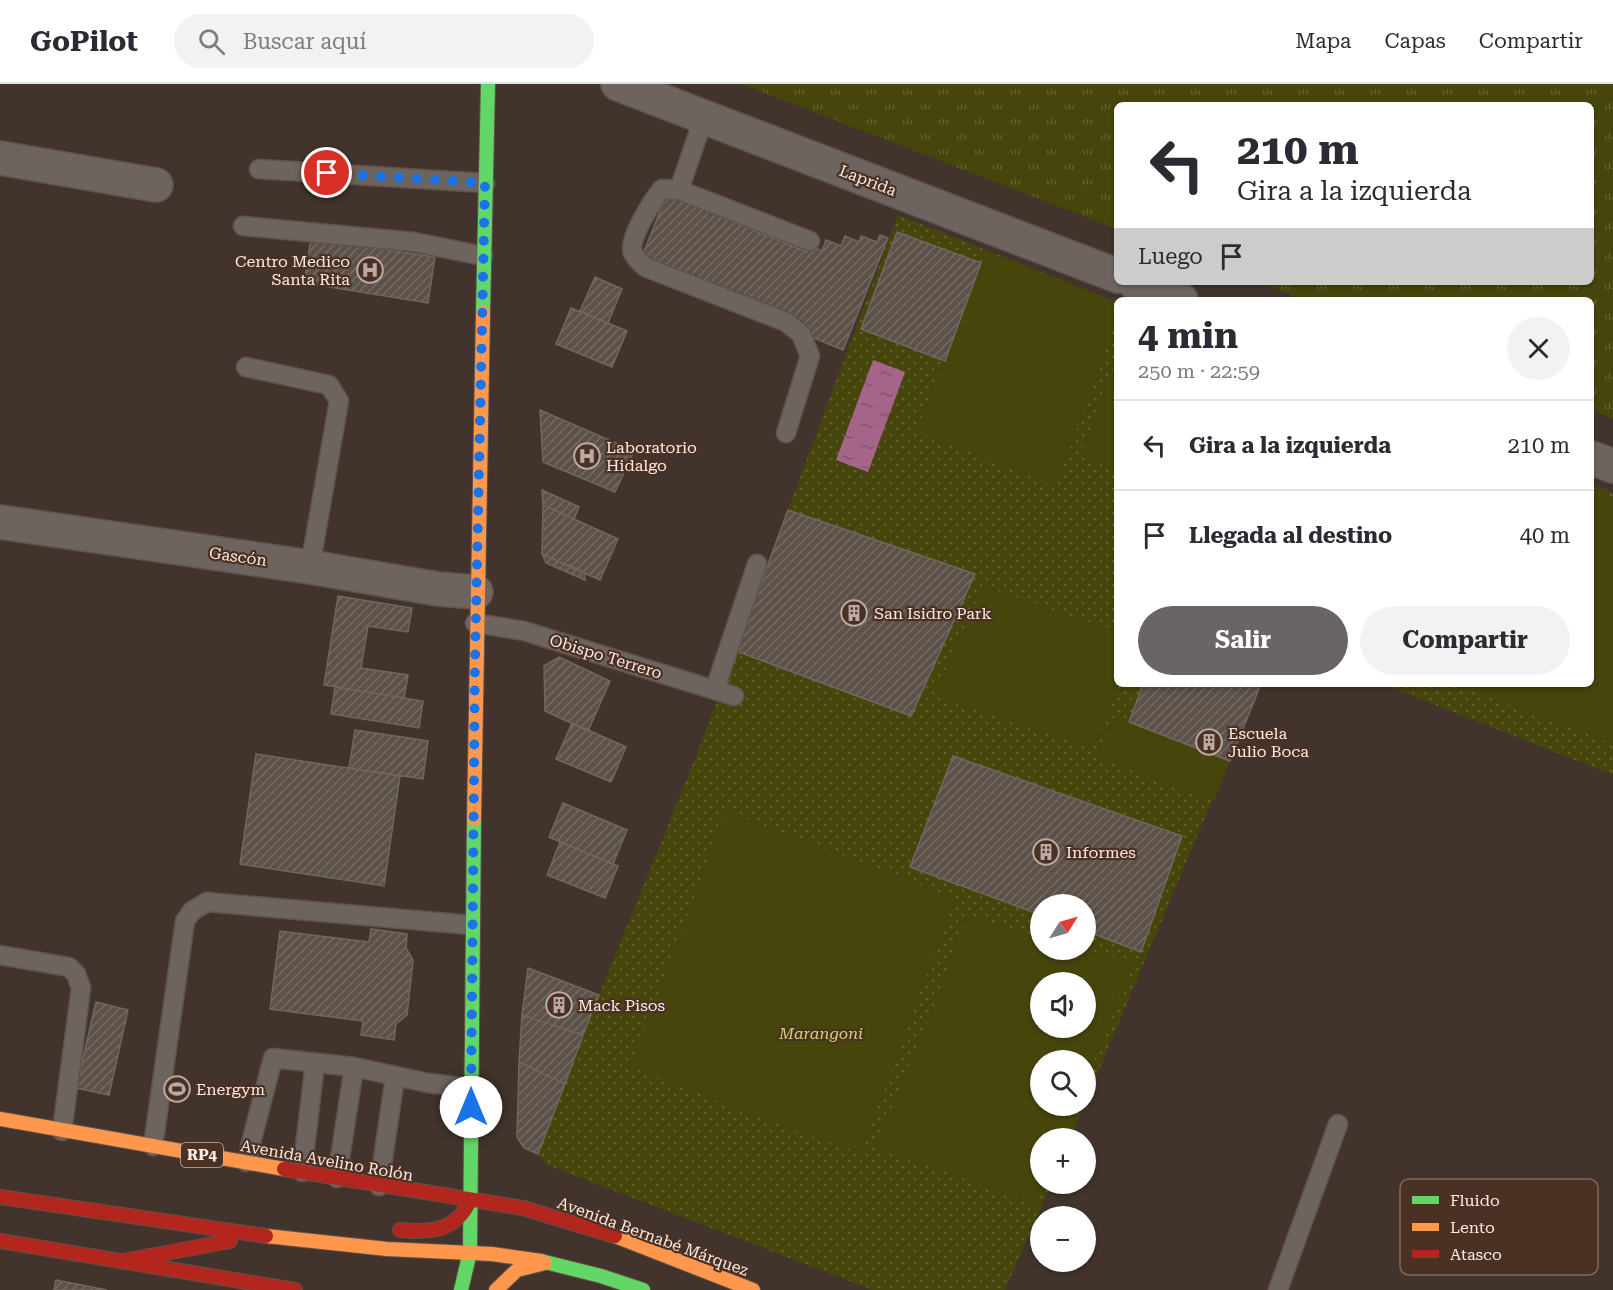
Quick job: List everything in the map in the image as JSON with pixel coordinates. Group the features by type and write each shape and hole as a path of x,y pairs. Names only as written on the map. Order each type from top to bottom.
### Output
{"main road":[{"path":"461,1290 470,1252 471,925 488,84"},
{"name":"Avenida Avelino Rolón","path":"3,1121 470,1200"},
{"path":"0,1197 295,1290"},
{"path":"382,1228 425,1232 440,1230 460,1220 470,1200"},
{"name":"Avenida Bernabé Márquez","path":"470,1200 523,1208 591,1227 753,1290"},
{"path":"191,1259 240,1219"},
{"path":"123,1261 191,1259 269,1235"},
{"path":"0,1241 123,1261 191,1259 269,1235 375,1248 470,1252 552,1262 608,1277 643,1290"},
{"path":"470,1252 477,1281"},
{"path":"496,1290 514,1271 526,1266 552,1262"}],"street":[{"name":"Laprida","path":"618,84 1114,274"},
{"path":"0,158 156,185"},
{"path":"1142,285 1173,297"},
{"path":"1594,459 1613,466"},
{"name":"Gascón","path":"0,522 310,567 438,589 476,608"}],"lane":[{"path":"679,190 704,117"},
{"path":"259,169 485,183"},
{"path":"786,433 810,356 801,334 786,322 645,267 633,253 632,245 650,203 662,189 679,190 810,241"},
{"path":"243,226 414,242 483,256"},
{"path":"246,366 329,385 339,401 310,567"},
{"path":"715,689 757,564"},
{"name":"Obispo Terrero","path":"476,608 524,631 734,696"},
{"path":"153,1146 185,921 192,911 207,902 471,925"},
{"path":"0,955 69,967 76,974 81,988 62,1131"},
{"path":"246,1162 273,1058 354,1067 395,1077 471,1088"},
{"path":"302,1172 315,1063"},
{"path":"337,1178 354,1067"},
{"path":"379,1186 395,1077"},
{"path":"1278,1290 1338,1124"}],"green space":[{"path":"741,84 1613,84 1613,419 1594,411 1594,297 1296,297 1265,285 1594,285 1594,102 1114,102 1114,228"},
{"name":"Marangoni","path":"898,215 1114,301 1114,687 1260,687 1096,1077 1096,1050 1030,1050 1030,1116 1080,1116 1074,1128 1030,1128 1030,1194 1047,1194 1041,1206 1030,1206 1030,1232 1005,1290 873,1290 547,1165 538,1154 599,995 696,756"},
{"path":"987,252 1114,301 1114,325 1056,487 916,431"},
{"path":"1114,366 1114,468 1080,455"},
{"path":"1594,485 1613,493 1613,775 1390,687 1594,687"},
{"path":"1594,493 1613,500 1613,744 1462,687 1594,687"},
{"path":"983,586 1114,630 1114,687 1119,687 1093,749 934,695"},
{"path":"1114,716 1230,761 1214,801 1097,758"},
{"path":"726,811 955,898 861,1153 784,1127 631,1067"},
{"path":"966,916 1030,934 1030,960 1096,960 1096,952 1134,963 1096,1056 1096,1050 1030,1050 1030,1116 1073,1116 1068,1128 1030,1128 1030,1194 1041,1194 1037,1205 875,1147 938,997"}],"water":[{"path":"873,360 905,372 868,472 836,460"}],"building":[{"path":"667,194 807,252 810,245 822,251 826,240 841,246 845,236 859,242 861,236 877,242 880,235 888,238 843,350 809,336 809,328 641,259"},
{"path":"897,232 981,263 945,361 861,329"},
{"name":"Centro Medico Santa Rita","path":"311,238 435,257 428,303 304,283"},
{"path":"595,277 622,289 608,323 580,311"},
{"path":"571,308 627,331 612,367 556,344"},
{"name":"Laboratorio Hidalgo","path":"540,410 634,451 615,492 543,462"},
{"path":"542,490 579,507 574,519 543,505"},
{"path":"543,505 618,539 600,580 542,554"},
{"name":"San Isidro Park","path":"788,510 975,574 911,716 736,651"},
{"path":"542,554 584,572 585,580 546,563"},
{"path":"338,596 412,608 408,632 368,626 361,668 408,675 404,698 324,685"},
{"path":"559,657 610,681 588,731 545,711 544,666"},
{"path":"335,687 423,701 419,728 331,714"},
{"name":"Escuela Julio Boca","path":"1142,687 1260,687 1230,761 1129,722"},
{"path":"572,723 626,747 611,782 556,759"},
{"path":"355,730 428,741 423,779 349,768"},
{"path":"256,754 400,776 384,886 240,864"},
{"name":"Informes","path":"953,756 1182,836 1141,952 1096,935 1096,894 1030,894 1030,911 910,867"},
{"path":"563,803 627,830 613,864 549,837"},
{"path":"560,842 618,866 605,898 547,875"},
{"path":"371,929 407,934 406,948 413,960 407,1015 396,1024 394,1040 361,1035 363,1021 270,1009 280,931 369,942"},
{"name":"Mack Pisos","path":"528,968 599,995 583,1035 522,1015"},
{"path":"96,1002 128,1010 109,1095 76,1088"},
{"path":"522,1015 583,1035 565,1084 519,1062"},
{"path":"519,1062 565,1084 538,1154 524,1148 517,1137"},
{"path":"56,1280 107,1290 54,1290"}],"traffic: fast":[{"path":"483,313 488,84"},
{"path":"461,1290 470,1252 474,819"},
{"path":"541,1261 601,1276 643,1290"}],"traffic: slow":[{"path":"474,819 483,313"},
{"path":"0,1119 284,1169"},
{"path":"266,1236 387,1249 492,1254 541,1261"},
{"path":"615,1236 753,1290"},
{"path":"496,1290 517,1270 545,1263"}],"traffic: jam":[{"path":"284,1169 523,1208 615,1236"},
{"path":"0,1197 266,1236"},
{"path":"400,1230 422,1231 441,1228 458,1218 470,1200"},
{"path":"0,1241 295,1290"},
{"path":"123,1261 230,1241"}],"place":[{"name":"Centro Medico Santa Rita","path":"370,270"},
{"name":"Laboratorio Hidalgo","path":"587,456"},
{"name":"San Isidro Park","path":"854,613"},
{"name":"Escuela Julio Boca","path":"1209,742"},
{"name":"Informes","path":"1046,852"},
{"name":"Mack Pisos","path":"559,1005"},
{"name":"Energym","path":"177,1089"}],"route":[{"path":"327,173 485,183 475,660 471,1107"}]}
